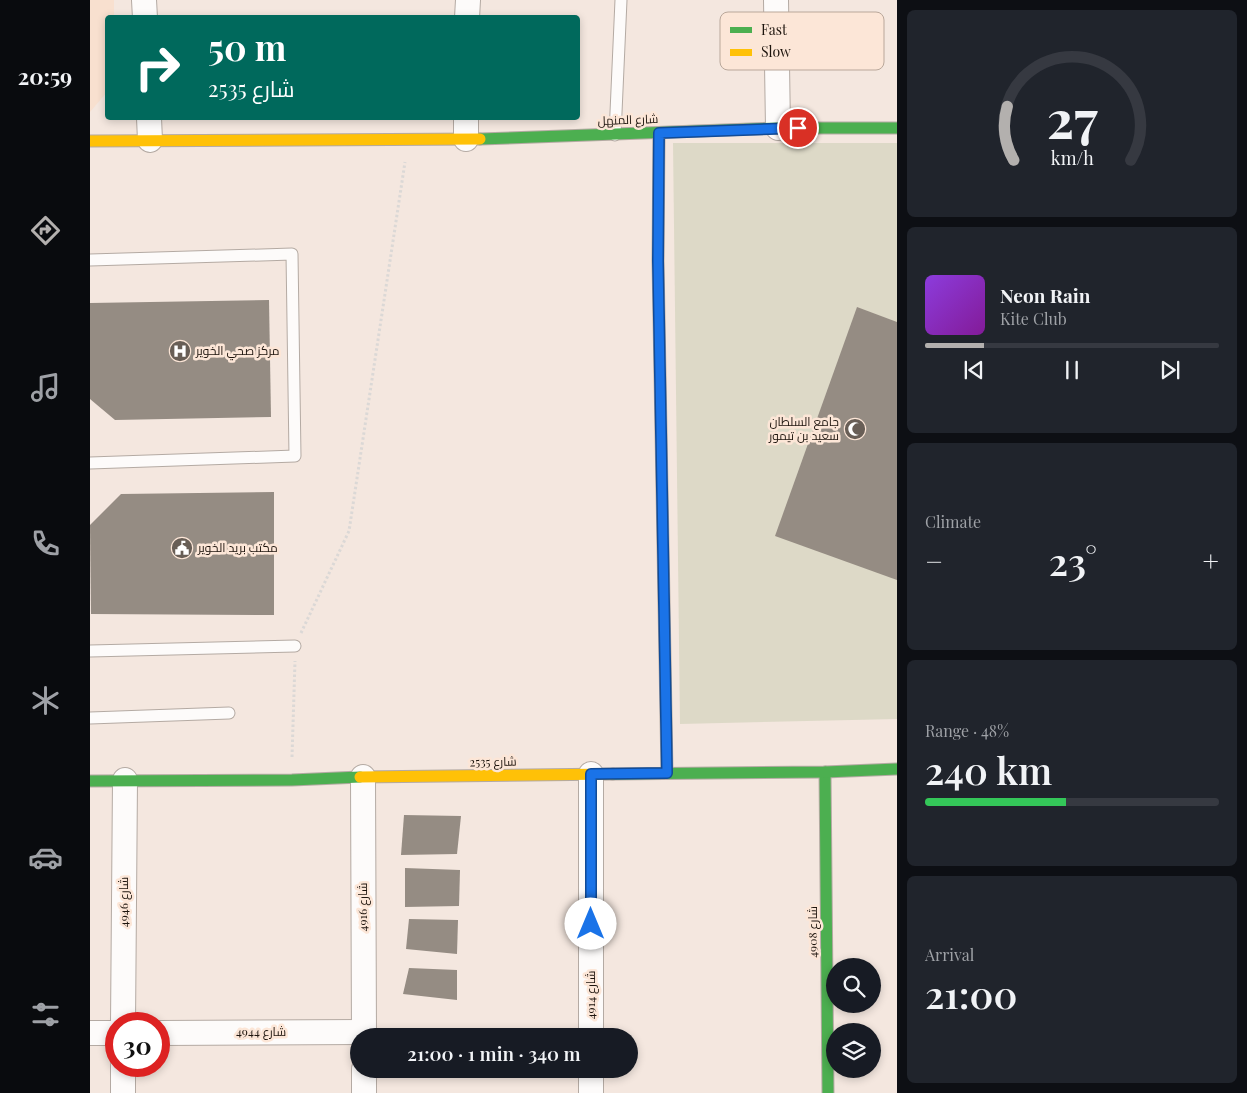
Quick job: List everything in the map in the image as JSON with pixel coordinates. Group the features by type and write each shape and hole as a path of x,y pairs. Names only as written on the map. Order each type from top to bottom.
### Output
{"street":[{"path":"144,0 145,15"},
{"path":"467,15 468,0"},
{"path":"777,70 778,128"},
{"name":"شارع المنهل","path":"90,140 149,129 408,139 466,128 615,135 778,128 897,128"},
{"name":"2535 شارع","path":"90,780 292,780 363,777 825,772 897,769"},
{"name":"4908 شارع","path":"825,772 828,1093"},
{"name":"4914 شارع","path":"591,774 591,1028"},
{"name":"4916 شارع","path":"363,777 364,1028"},
{"name":"4946 شارع","path":"123,1012 125,780"},
{"path":"90,1033 105,1033"},
{"name":"4944 شارع","path":"170,1033 350,1034"},
{"path":"123,1077 123,1093"},
{"path":"364,1078 364,1093"},
{"path":"591,1078 591,1093"}],"lane":[{"path":"615,135 621,0"},
{"path":"659,133 658,261 667,773"},
{"path":"90,260 292,254 295,456 90,463"},
{"path":"90,651 295,646"},
{"path":"90,718 229,713"}],"path":[{"path":"292,780 295,646 349,532 408,139"}],"shaded area":[{"path":"90,0 114,0 114,15 105,15 105,94 90,112"},
{"path":"673,143 897,143 897,719 680,724"}],"building":[{"name":"مركز صحي الخوير","path":"269,300 271,417 115,420 90,399 90,303"},
{"name":"جامع السلطان سعيد بن تيمور","path":"857,307 897,322 897,580 775,536"},
{"name":"مكتب بريد الخوير","path":"274,492 274,615 91,614 90,525 121,494"},
{"path":"404,815 461,816 457,854 401,855"},
{"path":"405,868 460,870 459,906 405,907"},
{"path":"409,919 458,920 457,954 406,949"},
{"path":"409,968 457,970 457,1000 403,994"}],"traffic: fast":[{"path":"480,139 778,128 897,128"},
{"path":"613,774 825,772 897,769"},
{"path":"825,772 828,1093"},
{"path":"90,781 292,780 360,777"}],"traffic: slow":[{"path":"90,141 480,139"},
{"path":"360,777 613,774"}],"place":[{"name":"مركز صحي الخوير","path":"180,351"},
{"name":"جامع السلطان سعيد بن تيمور","path":"855,429"},
{"name":"مكتب بريد الخوير","path":"182,548"}],"route":[{"path":"591,924 591,774 667,773 658,261 659,133 798,128"}]}
